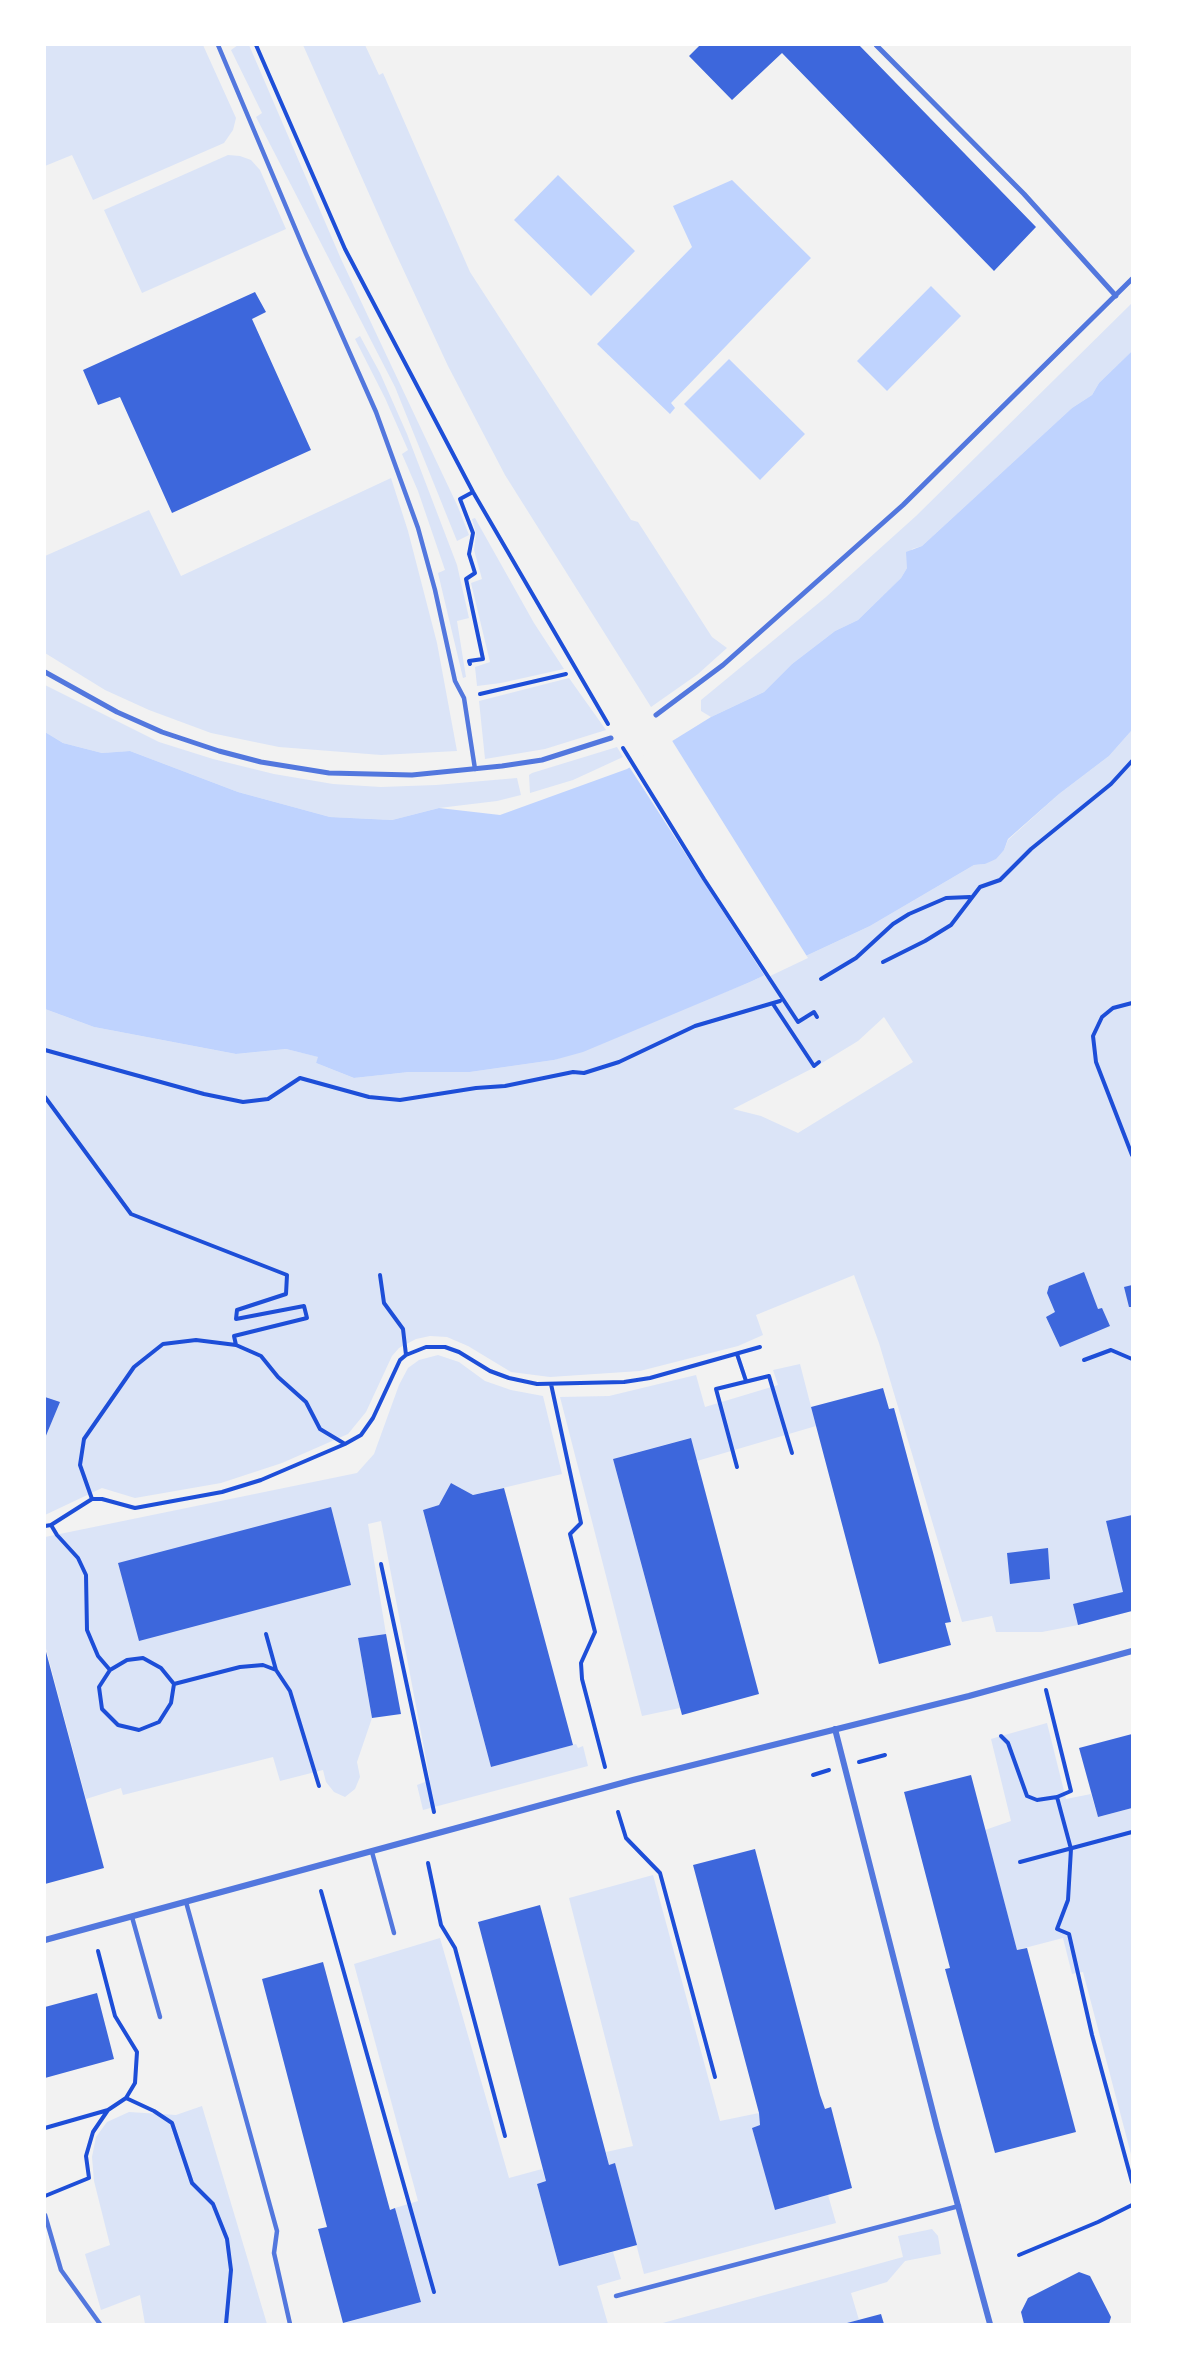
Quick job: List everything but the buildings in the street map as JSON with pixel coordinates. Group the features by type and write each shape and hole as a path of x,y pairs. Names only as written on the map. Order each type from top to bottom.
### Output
{"street":[{"path":"876,45 1024,194 1116,296"},
{"path":"656,715 723,664 903,505 1132,279"},
{"path":"45,672 117,712 162,732 261,762 329,773 374,776 412,775 475,769 542,760 614,738"},
{"path":"45,1940 633,1780 1043,1677 1132,1651"},
{"path":"835,1729 937,2128 990,2324"}],"lane":[{"path":"218,45 306,254 376,412 418,528 435,590 455,681 464,698 475,769"},
{"path":"372,1852 394,1933"},
{"path":"186,1902 277,2230 274,2253 290,2324"},
{"path":"132,1917 160,2018"},
{"path":"616,2296 959,2206"},
{"path":"45,2216 61,2270 100,2324"}],"path":[{"path":"256,45 345,249 472,492 611,729"},
{"path":"471,668 469,661 483,659 466,579 475,573 469,554 473,533 460,499 472,492"},
{"path":"464,698 566,674"},
{"path":"614,738 798,1022 814,1012 817,1017"},
{"path":"883,962 926,941 951,925 980,887 1000,880 1030,849 1112,784 1132,761"},
{"path":"821,979 856,958 893,924 909,914 946,898 971,897"},
{"path":"45,1050 204,1095 243,1102 268,1100 300,1078 369,1097 400,1100 476,1088 505,1086 573,1071 584,1073 619,1062 695,1026 780,1001"},
{"path":"1132,1003 1113,1008 1102,1017 1093,1036 1096,1062 1132,1155"},
{"path":"773,1004 814,1066 819,1062"},
{"path":"45,1097 131,1214 287,1275 286,1294 237,1310 236,1319 304,1306 307,1318 234,1336 236,1345"},
{"path":"380,1275 384,1304 403,1329 406,1355"},
{"path":"92,1499 80,1465 84,1439 134,1367 163,1344 196,1340 236,1345 261,1356 278,1377 306,1402 320,1429 345,1444"},
{"path":"45,1526 51,1525 92,1499 102,1499 135,1508 222,1492 261,1480 345,1444 361,1435 373,1418 395,1368 406,1355 426,1347 445,1347 459,1352 490,1371 509,1378 537,1384 551,1384 624,1383 650,1378 760,1347"},
{"path":"1084,1359 1111,1350 1132,1359"},
{"path":"737,1354 746,1382"},
{"path":"737,1467 716,1389 769,1376 792,1453"},
{"path":"551,1384 581,1523 570,1534 595,1632 581,1663 582,1678 605,1767"},
{"path":"51,1525 78,1558 86,1575 87,1630 98,1656 110,1670"},
{"path":"381,1564 434,1812"},
{"path":"266,1634 276,1670 290,1690 319,1785"},
{"path":"143,1658 161,1668 174,1684 171,1703 159,1722 139,1730 118,1725 102,1709 99,1686 110,1670 127,1660 143,1658"},
{"path":"174,1684 240,1667 263,1665 276,1670"},
{"path":"1001,1736 1008,1743 1027,1796 1037,1800 1057,1797 1071,1791 1043,1677"},
{"path":"1057,1797 1071,1849 1068,1900 1058,1929 1069,1934 1092,2035 1132,2182"},
{"path":"618,1812 626,1838 660,1873 715,2077"},
{"path":"1020,1862 1132,1832"},
{"path":"428,1863 441,1925 455,1948 505,2136"},
{"path":"321,1891 434,2292"},
{"path":"45,2128 108,2110 126,2098 135,2083 136,2052 115,2016 98,1951"},
{"path":"126,2098 154,2111 172,2123 192,2183 213,2204 227,2239 231,2270 226,2324"},
{"path":"45,2196 89,2178 86,2156 90,2140 108,2110"},
{"path":"1019,2255 1132,2205"}],"shaded area":[{"path":"45,45 203,45 236,118 233,130 224,143 93,200 72,155 45,166"},
{"path":"238,45 249,45 341,259 458,507 469,535 457,541 395,387 256,117 262,113 231,50"},
{"path":"303,45 365,45 379,75 383,73 470,272 631,520 638,522 712,637 727,648 698,674 651,707 505,475 448,366"},
{"path":"228,155 251,160 260,170 286,229 142,293 104,210"},
{"path":"1132,303 1132,351 1099,383 1092,395 1072,408 922,546 912,549 907,568 901,578 858,620 835,631 792,664 764,692 711,717 701,711 701,700 826,597 916,516"},
{"path":"360,336 380,373 407,434 457,565 469,618 457,621 466,677 463,678 438,573 445,570 418,491 402,454 408,450 355,339"},
{"path":"391,478 408,531 437,643 457,751 381,755 279,747 211,733 149,710 105,690 45,653 45,556 149,510 181,576"},
{"path":"475,518 534,623 564,669 477,686 475,667 490,662 471,583 482,579 474,550 476,533 472,519"},
{"path":"569,678 606,730 545,749 485,759 479,701"},
{"path":"45,685 159,742 213,759 274,774 333,784 381,787 517,778 521,795 497,801 439,808 392,820 330,817 238,792 130,751 102,753 63,743 45,732"},
{"path":"1132,730 1132,1611 1042,1632 996,1632 992,1616 962,1622 879,1343 854,1275 756,1315 763,1335 738,1346 640,1371 550,1377 511,1372 468,1346 447,1337 430,1336 416,1339 399,1348 392,1356 366,1412 348,1434 282,1463 221,1483 135,1498 102,1488 45,1515 45,1009 94,1027 236,1054 286,1049 319,1057 316,1063 354,1078 409,1072 470,1072 554,1060 750,982 870,926 974,865 985,864 1004,850 1008,840 1059,794 1109,756","holes":["884,1017 913,1062 798,1133 761,1116 733,1109 817,1066 858,1041"]},
{"path":"617,747 623,757 573,780 530,793 529,775 532,773"},
{"path":"438,1355 459,1362 485,1381 511,1390 543,1396 562,1474 473,1495 451,1483 439,1505 423,1510 491,1767 576,1744 578,1748 583,1746 588,1766 423,1810 417,1785 430,1780 381,1521 368,1524 386,1634 358,1638 372,1718 357,1762 360,1777 355,1789 345,1797 334,1792 326,1782 323,1770 280,1781 273,1757 123,1795 121,1788 86,1799 45,1645 45,1537 357,1473 374,1454 399,1385 408,1368 419,1360"},
{"path":"800,1364 816,1426 697,1461 690,1438 613,1459 680,1708 642,1716 560,1397 609,1396 696,1375 705,1407 778,1385 773,1370"},
{"path":"1047,1723 1066,1799 1091,1794 1098,1817 1132,1808 1132,2158 1083,1972 1072,1974 1063,1938 1017,1950 985,1830 1011,1821 991,1739"},
{"path":"653,1875 720,2121 759,2113 760,2125 752,2128 776,2210 828,2195 836,2223 644,2274 615,2164 609,2165 606,2152 633,2146 569,1898"},
{"path":"440,1938 509,2178 542,2169 546,2181 537,2184 559,2266 613,2252 621,2279 597,2286 608,2324 341,2324 421,2301 395,2208 418,2201 354,1964"},
{"path":"202,2106 267,2324 145,2324 140,2295 101,2310 85,2254 110,2245 94,2181 92,2157 96,2137 107,2122 129,2112 176,2115"},
{"path":"932,2229 938,2236 941,2254 905,2261 887,2282 851,2293 859,2320 845,2324 659,2324 903,2257 898,2236"}],"water":[{"path":"558,175 635,251 591,296 514,220"},
{"path":"732,180 811,258 671,403 675,408 670,414 597,344 692,247 673,206"},
{"path":"931,286 961,316 887,391 857,361"},
{"path":"1132,351 1132,730 1109,756 1059,794 1008,839 1004,850 996,859 985,864 974,865 870,926 750,982 583,1052 554,1060 470,1072 409,1072 354,1078 316,1063 318,1057 286,1049 236,1054 94,1027 45,1009 45,732 63,743 102,753 130,751 238,792 330,817 392,820 439,808 500,815 627,769 711,717 764,692 792,664 835,631 858,620 901,578 907,568 906,552 922,546 1072,408 1092,395 1099,383"},
{"path":"729,359 805,434 760,480 684,404"}],"pier":[{"path":"671,739 808,958 766,978 628,765"}]}
